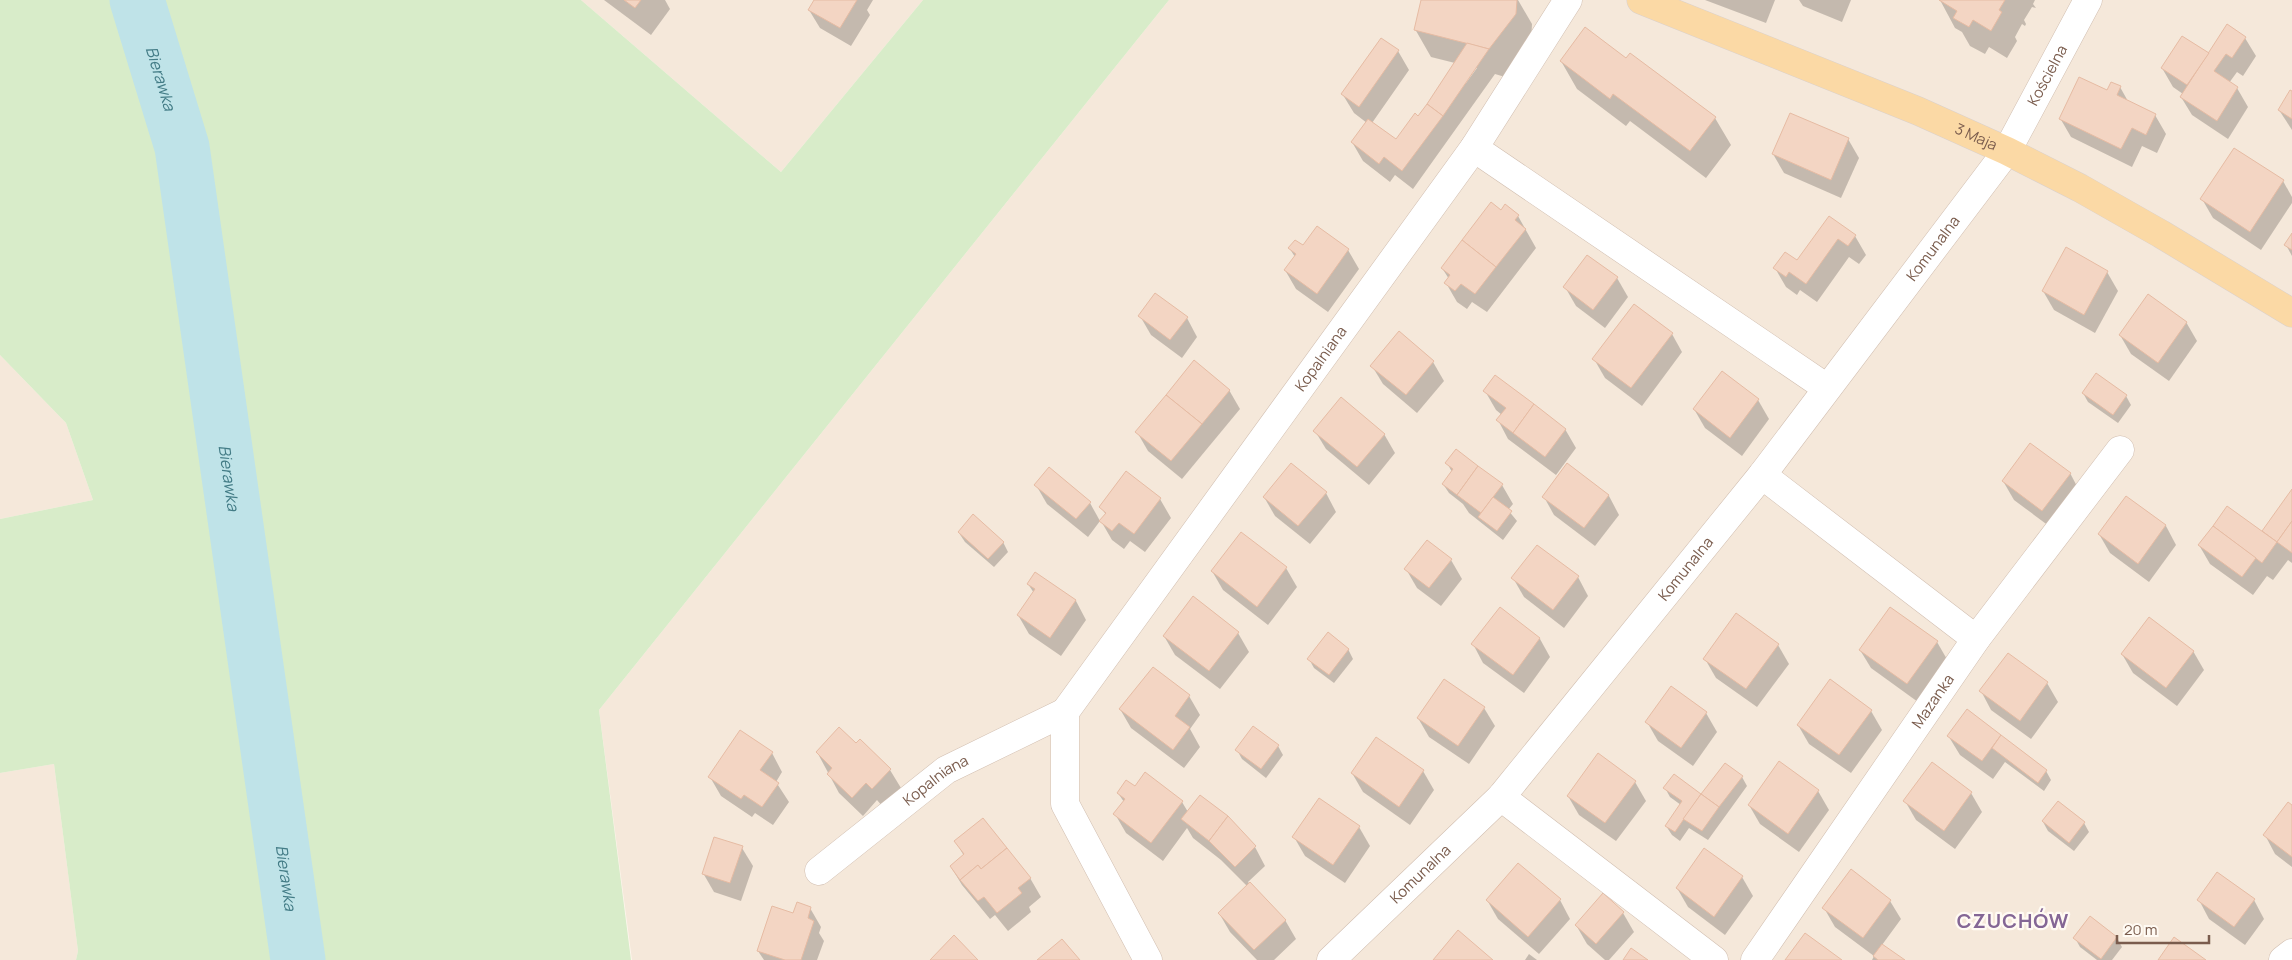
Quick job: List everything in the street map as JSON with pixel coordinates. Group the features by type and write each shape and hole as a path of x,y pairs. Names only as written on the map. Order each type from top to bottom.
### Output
{"main road":[{"name":"3 Maja","path":"1641,0 1918,111 2007,151 2145,224 2292,313"}],"street":[{"name":"Kopalniana","path":"818,870 946,770 1065,712 1474,148 1568,0"},
{"name":"Kościelna","path":"2007,151 2088,0"},
{"path":"1474,148 1827,388"},
{"name":"Komunalna","path":"1330,960 1501,797 1762,475 2007,151"},
{"name":"Mazanka","path":"1755,960 1976,639 2120,450"},
{"path":"1762,475 1976,639"},
{"path":"1065,712 1065,804 1148,960"},
{"path":"1501,797 1714,960"},
{"path":"2283,960 2292,953"}],"shaded area":[{"path":"581,0 923,0 781,172"},
{"path":"1169,0 2292,0 2292,960 632,960 599,710"},
{"path":"0,355 66,423 93,500 0,519"},
{"path":"54,764 78,951 76,960 0,960 0,773"}],"green space":[{"path":"0,0 581,0 781,172 923,0 1169,0 599,710 631,960 76,960 78,951 54,764 0,773 0,519 93,500 66,423 0,355"}],"building":[{"path":"624,0 641,0 635,8"},
{"path":"814,0 857,0 840,28 808,10"},
{"path":"1421,0 1517,0 1516,14 1489,49 1414,30"},
{"path":"1939,0 2005,0 1999,10 2002,12 1991,31 1973,20 1969,27 1953,18 1957,11"},
{"path":"2227,24 2246,37 2232,58 2226,54 2214,71 2238,87 2217,121 2180,97"},
{"path":"1585,27 1626,58 1630,53 1716,117 1690,151 1613,94 1610,99 1560,61"},
{"path":"2182,36 2209,53 2187,85 2161,68"},
{"path":"1381,38 1399,50 1359,107 1341,94"},
{"path":"1467,43 1489,49 1443,116 1427,104"},
{"path":"2079,77 2107,90 2111,82 2121,86 2117,95 2156,114 2146,135 2132,128 2121,149 2059,119"},
{"path":"2290,90 2292,91 2292,119 2278,110"},
{"path":"1427,104 1443,116 1402,171 1384,157 1379,164 1351,142 1368,119 1396,139 1415,113 1418,116"},
{"path":"1790,113 1849,138 1831,180 1772,154"},
{"path":"2234,148 2284,180 2250,232 2200,199"},
{"path":"1491,202 1501,210 1505,204 1519,215 1515,220 1526,229 1496,267 1462,240"},
{"path":"1829,216 1856,235 1848,246 1838,239 1806,284 1789,272 1786,277 1773,268 1785,252 1797,260"},
{"path":"1317,226 1349,249 1317,294 1284,270 1296,254 1288,248 1295,240 1303,245"},
{"path":"2292,233 2292,250 2284,245"},
{"path":"1462,240 1496,267 1475,294 1461,284 1455,291 1444,283 1450,275 1441,268"},
{"path":"2066,247 2108,271 2084,315 2042,291"},
{"path":"1587,255 1618,277 1593,310 1563,287"},
{"path":"1155,293 1188,317 1170,340 1138,316"},
{"path":"2148,294 2187,322 2158,363 2119,335"},
{"path":"1634,304 1673,333 1631,388 1592,359"},
{"path":"1399,331 1434,361 1406,395 1370,366"},
{"path":"1194,360 1230,390 1202,424 1166,395"},
{"path":"1722,371 1759,399 1730,438 1693,409"},
{"path":"2096,373 2127,395 2113,415 2082,393"},
{"path":"1495,375 1534,404 1513,433 1496,420 1506,408 1483,391"},
{"path":"1166,395 1202,424 1171,461 1135,432"},
{"path":"1341,397 1385,434 1357,467 1313,431"},
{"path":"1534,404 1566,429 1545,457 1513,433"},
{"path":"2030,443 2071,473 2042,511 2002,481"},
{"path":"1456,449 1478,466 1457,495 1442,484 1453,469 1445,463"},
{"path":"1291,463 1327,492 1298,526 1263,497"},
{"path":"1567,463 1609,495 1584,528 1542,497"},
{"path":"1478,466 1503,484 1481,513 1457,495"},
{"path":"1049,467 1091,502 1076,519 1034,485"},
{"path":"1126,471 1161,498 1134,534 1119,523 1112,531 1099,521 1106,513 1099,507"},
{"path":"2292,489 2292,521 2277,542 2262,531"},
{"path":"2126,496 2166,525 2138,564 2098,534"},
{"path":"1493,497 1512,511 1497,531 1478,517"},
{"path":"2227,506 2277,542 2262,563 2213,526"},
{"path":"973,514 1004,542 988,559 958,532"},
{"path":"2292,521 2292,553 2277,542"},
{"path":"2213,526 2256,558 2242,577 2198,545"},
{"path":"1241,532 1287,567 1257,607 1211,571"},
{"path":"1427,540 1452,559 1429,588 1404,569"},
{"path":"1537,545 1579,576 1553,610 1511,578"},
{"path":"1035,572 1076,600 1050,638 1017,615 1035,589 1027,584"},
{"path":"1193,596 1239,632 1209,671 1163,636"},
{"path":"1500,607 1540,638 1513,675 1471,644"},
{"path":"1890,607 1938,641 1907,684 1859,650"},
{"path":"1736,613 1779,644 1746,689 1703,659"},
{"path":"2149,617 2194,651 2166,688 2121,654"},
{"path":"1328,632 1349,649 1329,675 1307,659"},
{"path":"2008,653 2048,682 2020,721 1979,691"},
{"path":"1153,667 1190,695 1175,716 1190,727 1173,750 1119,709"},
{"path":"1444,679 1485,707 1458,746 1417,718"},
{"path":"1830,679 1872,710 1839,755 1797,725"},
{"path":"1671,686 1707,712 1681,748 1645,722"},
{"path":"1967,709 2001,735 1982,761 1947,736"},
{"path":"1253,726 1279,745 1261,769 1235,750"},
{"path":"839,727 856,743 860,739 891,769 872,789 866,783 852,798 827,774 832,768 816,752"},
{"path":"740,730 773,752 760,770 779,783 762,807 744,795 741,799 708,777"},
{"path":"2001,735 2047,770 2038,783 1992,748"},
{"path":"1376,737 1424,770 1399,807 1351,773"},
{"path":"1598,753 1636,781 1605,823 1567,796"},
{"path":"1779,761 1819,790 1788,834 1748,805"},
{"path":"1932,762 1972,792 1944,831 1903,801"},
{"path":"1725,763 1743,776 1719,807 1701,794"},
{"path":"1145,772 1183,801 1151,843 1113,814 1125,799 1117,793 1126,780 1135,786"},
{"path":"1674,774 1701,794 1675,832 1665,826 1682,801 1663,788"},
{"path":"1701,794 1719,807 1702,831 1683,819"},
{"path":"1200,795 1228,816 1209,841 1181,819"},
{"path":"1319,798 1360,826 1333,865 1292,837"},
{"path":"2058,801 2085,822 2069,843 2042,821"},
{"path":"2288,802 2292,805 2292,857 2263,835"},
{"path":"1228,816 1256,846 1235,867 1209,841"},
{"path":"983,818 1007,848 981,869 978,865 960,880 950,866 964,854 954,841"},
{"path":"714,837 743,846 730,883 702,874"},
{"path":"1007,848 1031,878 1018,888 1022,893 997,913 984,897 978,901 960,880 978,865 981,869"},
{"path":"1704,848 1743,876 1714,917 1676,888"},
{"path":"1518,863 1561,899 1528,937 1486,900"},
{"path":"1851,869 1891,900 1863,938 1822,908"},
{"path":"2217,872 2255,899 2234,927 2197,900"},
{"path":"1250,882 1286,920 1254,950 1218,913"},
{"path":"1603,893 1624,912 1596,944 1575,925"},
{"path":"797,902 811,907 808,918 814,921 801,960 785,960 757,951 772,906 793,913"},
{"path":"2090,916 2117,937 2101,959 2073,938"},
{"path":"1458,930 1493,960 1433,960"},
{"path":"1805,933 1842,960 1785,960"},
{"path":"954,935 978,960 930,960"},
{"path":"2174,937 2206,960 2158,960"},
{"path":"1062,939 1080,960 1037,960"},
{"path":"1882,944 1905,960 1878,960 1873,956"},
{"path":"1631,948 1648,960 1623,960"}],"waterway":[{"name":"Bierawka","path":"137,0 182,147 298,960"}],"district":[{"name":"CZUCHÓW","path":"2013,921"}]}
